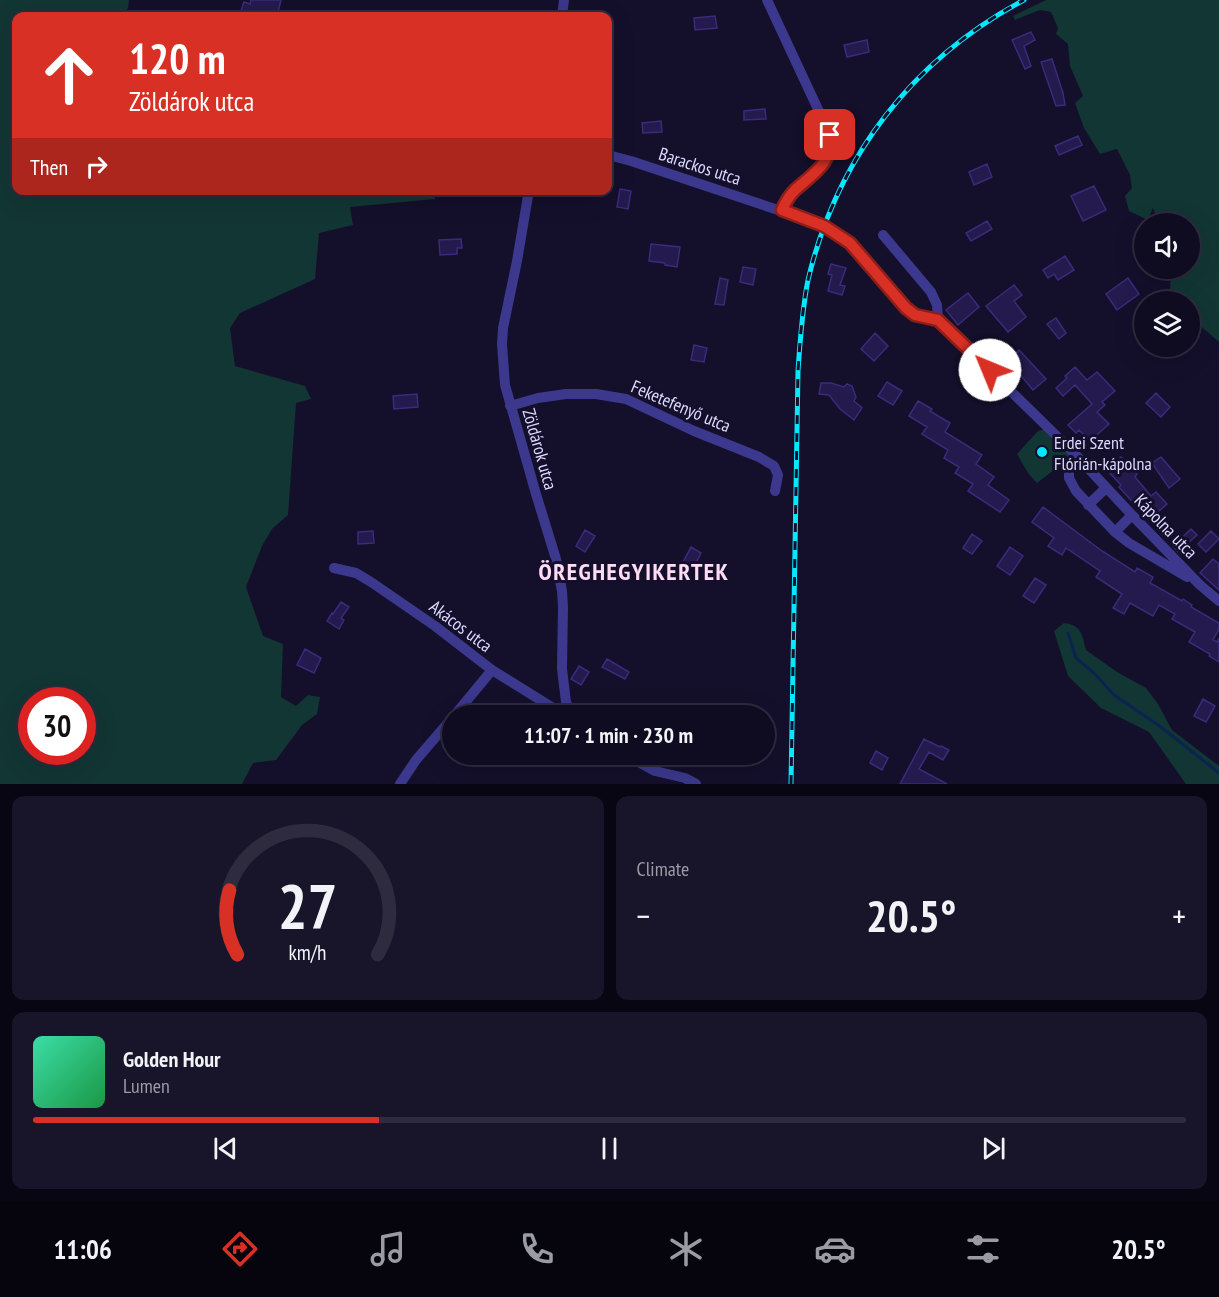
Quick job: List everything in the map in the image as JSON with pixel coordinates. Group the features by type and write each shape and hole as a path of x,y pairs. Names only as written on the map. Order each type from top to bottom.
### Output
{"street":[{"path":"767,0 830,135 831,144 822,166 794,191 782,210"},
{"name":"Barackos utca","path":"612,156 782,210"},
{"name":"Zöldárok utca","path":"527,195 503,328 505,385 556,559 564,608 562,669 568,705"},
{"name":"Kápolna utca","path":"782,210 824,226 850,243 906,308 915,315 938,320 1074,453 1200,585 1219,601"},
{"path":"883,235 931,292 938,305 938,320"},
{"name":"Feketefenyő utca","path":"510,406 538,398 566,394 596,394 626,399 759,457 774,466 778,475 775,491"},
{"path":"1074,453 1069,466 1069,478 1088,505 1129,543 1200,585"},
{"path":"1088,505 1106,488"},
{"path":"1115,532 1132,515"},
{"name":"Akácos utca","path":"334,568 356,573 371,582 435,626 492,670 548,705"},
{"path":"462,705 492,670"},
{"path":"400,784 416,760 442,729"},
{"path":"644,765 655,771 685,778 696,784"}],"green space":[{"path":"0,0 129,0 128,8 124,12 12,12 12,195 434,195 435,199 350,207 353,225 319,233 315,279 240,313 230,328 235,366 305,386 311,399 296,403 288,515 272,529 262,546 246,587 263,636 283,644 281,697 296,706 308,695 320,697 317,714 302,725 276,760 253,763 242,784 0,784"},
{"path":"1046,0 1219,0 1219,342 1200,326 1200,291 1170,291 1171,279 1200,279 1200,213 1155,213 1153,208 1151,213 1134,213 1129,211 1125,196 1132,188 1130,175 1117,149 1100,154 1084,128 1075,103 1083,96 1070,66 1068,44 1056,34 1058,28 1051,12 1040,10 1015,20 1013,16"},
{"path":"1045,429 1070,455 1037,483 1017,454 1038,431"},
{"path":"1064,623 1078,628 1086,650 1117,672 1146,688 1172,730 1219,766 1219,784 1186,784 1149,732 1101,708 1068,676 1054,631"}],"building":[{"path":"251,0 281,0 278,12 240,12 244,2 250,4"},
{"path":"715,16 717,28 695,30 694,18"},
{"path":"1031,32 1035,40 1024,46 1031,66 1025,69 1012,40"},
{"path":"867,40 869,52 847,57 844,45"},
{"path":"1052,59 1065,105 1056,106 1041,62"},
{"path":"765,109 766,119 744,120 744,111"},
{"path":"661,121 662,132 643,133 642,123"},
{"path":"1078,136 1082,145 1059,155 1055,146"},
{"path":"987,164 992,177 974,185 969,172"},
{"path":"1094,186 1106,210 1083,221 1071,196"},
{"path":"620,189 631,191 628,209 617,207"},
{"path":"987,221 992,229 971,241 966,233"},
{"path":"461,239 462,248 457,248 457,254 440,255 439,240"},
{"path":"651,244 680,247 677,267 649,261"},
{"path":"1065,256 1074,270 1058,280 1054,274 1048,278 1043,270"},
{"path":"831,264 846,268 840,285 845,286 842,295 828,291 832,275 828,274"},
{"path":"743,267 756,269 753,285 740,282"},
{"path":"720,278 728,280 724,305 715,304"},
{"path":"1128,278 1137,291 1134,291 1134,298 1117,310 1106,294"},
{"path":"1014,285 1022,295 1014,301 1026,317 1008,332 986,306"},
{"path":"968,293 979,307 958,325 946,310"},
{"path":"1056,318 1066,333 1059,339 1047,324"},
{"path":"875,333 888,346 874,361 861,349"},
{"path":"694,345 707,348 704,362 691,360"},
{"path":"1019,350 1046,379 1033,390 1017,371 1014,374 1005,363"},
{"path":"1075,367 1087,380 1097,372 1115,391 1102,402 1105,405 1097,412 1109,424 1090,441 1079,430 1076,433 1068,425 1092,404 1075,385 1063,396 1056,388"},
{"path":"887,382 902,391 893,405 878,396"},
{"path":"821,383 852,386 856,397 854,401 862,408 854,420 840,409 829,395 819,394"},
{"path":"1156,393 1170,407 1161,417 1146,403"},
{"path":"417,394 418,407 394,409 393,396"},
{"path":"918,401 950,423 945,432 982,455 976,464 994,477 988,485 1009,500 1000,512 968,491 973,484 955,473 959,467 944,458 948,450 922,434 927,427 909,416"},
{"path":"1121,457 1137,474 1135,477 1151,496 1156,492 1167,504 1149,520 1106,469"},
{"path":"1161,457 1180,479 1169,488 1152,463"},
{"path":"1043,507 1102,551 1135,572 1137,568 1153,577 1150,583 1182,601 1183,599 1192,605 1191,607 1219,623 1219,629 1213,640 1217,642 1219,638 1219,662 1189,642 1195,632 1172,619 1175,614 1159,605 1153,616 1130,603 1124,614 1113,608 1122,594 1096,577 1100,571 1066,548 1062,555 1048,546 1054,538 1032,522"},
{"path":"1191,529 1197,535 1178,552 1173,546"},
{"path":"585,530 595,536 585,552 576,546"},
{"path":"373,531 374,543 358,544 358,532"},
{"path":"1211,531 1219,539 1206,552 1198,544"},
{"path":"972,534 982,541 972,554 963,548"},
{"path":"691,547 701,553 694,567 683,562"},
{"path":"1010,547 1023,556 1010,575 997,566"},
{"path":"1213,559 1219,564 1219,590 1200,573"},
{"path":"1035,578 1046,585 1034,603 1023,596"},
{"path":"341,602 349,607 341,618 344,620 339,629 327,621"},
{"path":"305,649 321,658 314,673 297,665"},
{"path":"607,659 629,672 625,679 602,667"},
{"path":"579,666 589,672 581,685 571,679"},
{"path":"1203,699 1215,706 1206,722 1194,716"},
{"path":"924,739 949,750 943,760 929,752 919,769 947,784 900,784"},
{"path":"876,751 888,758 882,770 870,763"}],"waterway":[{"path":"1068,633 1076,658 1114,695 1161,727 1219,773"}],"railway":[{"path":"791,784 798,371 806,291 821,235 838,193 860,153 885,116 915,82 948,51 984,24 1024,0"}],"place":[{"name":"Erdei Szent Flórián-kápolna","path":"1042,452"}],"district":[{"name":"ÖREGHEGYIKERTEK","path":"634,571"}],"route":[{"path":"830,135 831,144 828,156 822,166 794,191 782,210 824,226 850,243 906,308 915,315 938,320 990,370"}]}
